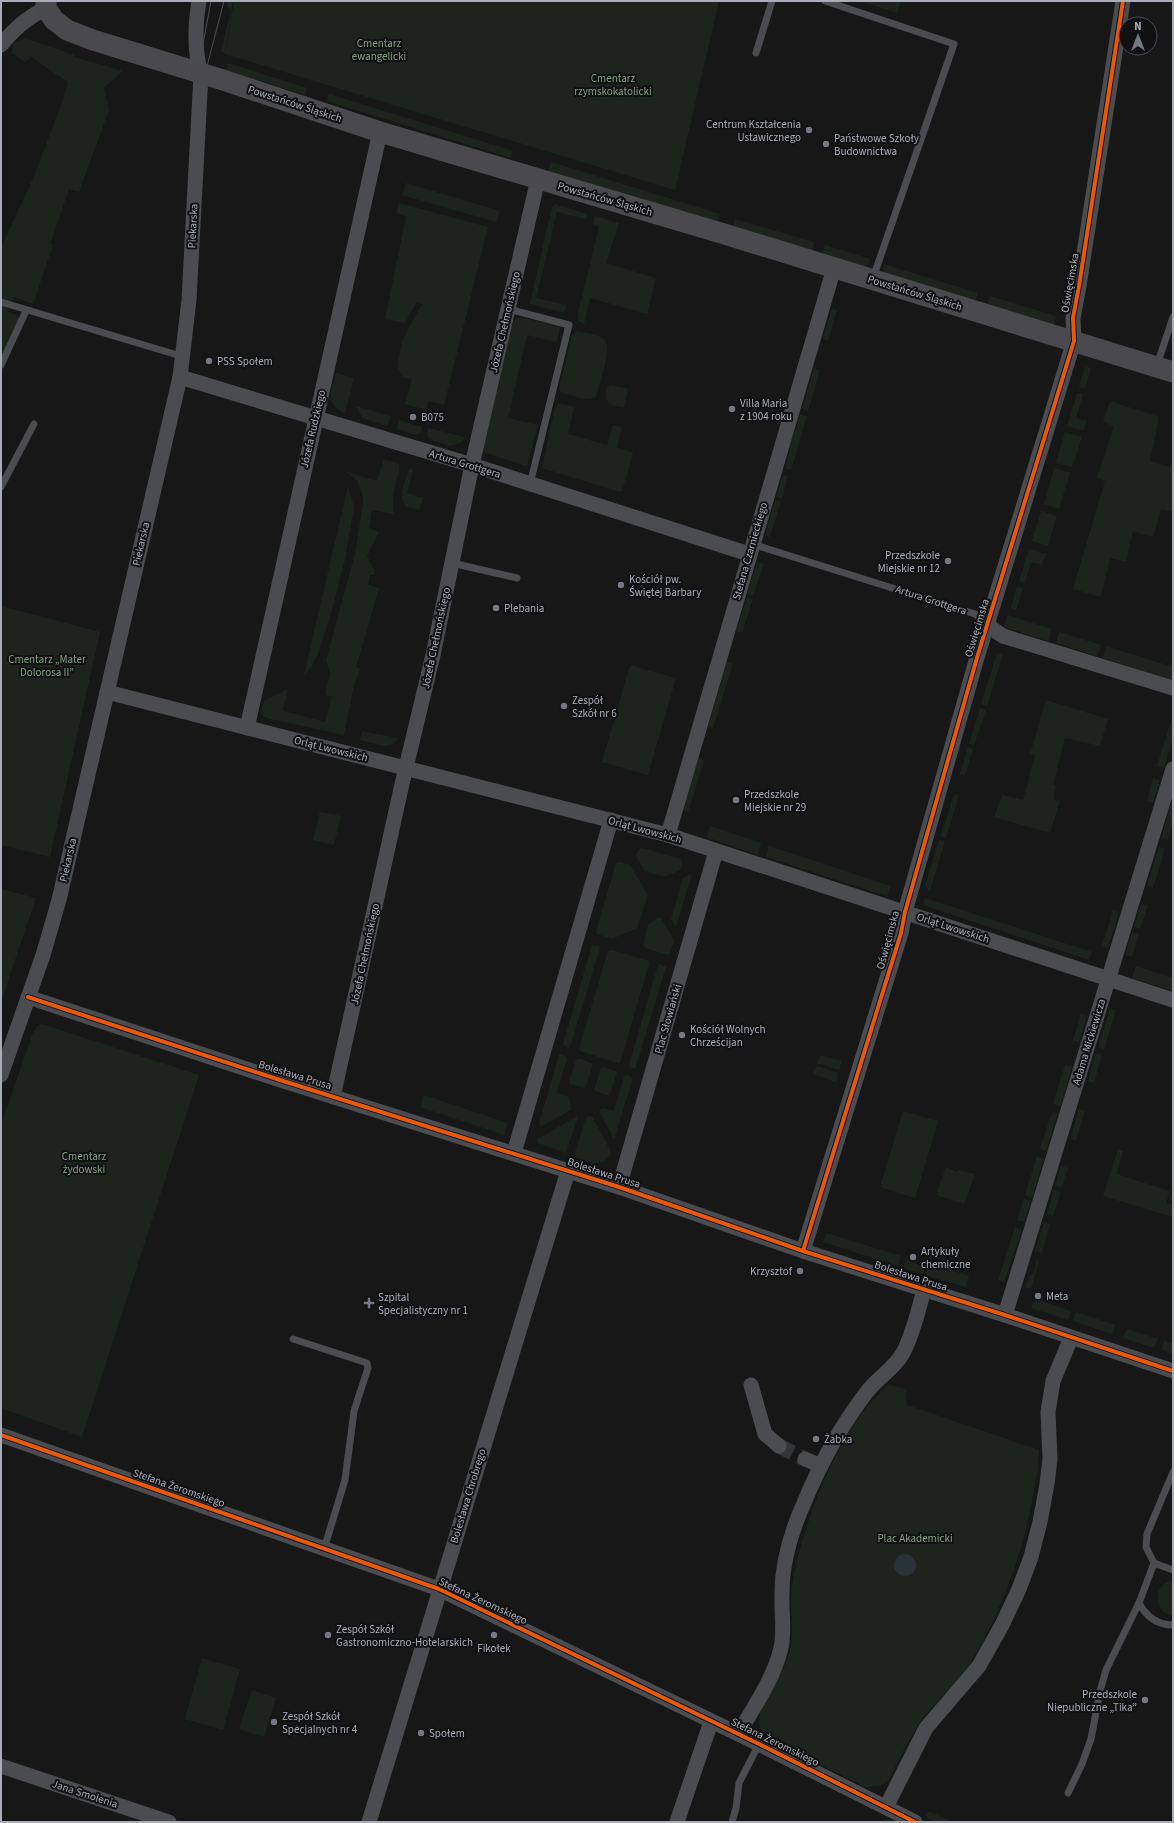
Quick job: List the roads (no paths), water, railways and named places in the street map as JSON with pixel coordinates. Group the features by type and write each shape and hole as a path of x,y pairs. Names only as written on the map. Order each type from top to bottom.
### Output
{"street":[{"name":"Piekarska","path":"1,1075 43,955 59,900 184,357 189,300 201,74 197,60 196,22 199,1"},
{"name":"Oświęcimska","path":"803,1251 901,933 905,912 987,625 1074,341 1072,318 1079,286 1123,1"},
{"name":"Powstańców Śląskich","path":"46,5 54,20 67,30 93,40 380,132 834,268 1165,370"},
{"path":"1,45 15,28 46,5"},
{"name":"Józefa Rudzkiego","path":"247,728 380,132"},
{"name":"Józefa Chełmońskiego","path":"333,1097 433,655 472,465 538,179"},
{"name":"Stefana Czarnieckiego","path":"668,835 834,268"},
{"name":"Artura Grottgera","path":"180,377 472,465 530,484 751,549"},
{"name":"Artura Grottgera","path":"987,625 1003,636 1173,688"},
{"name":"Orląt Lwowskich","path":"107,692 668,835 1173,1000"},
{"name":"Adama Mickiewicza","path":"1005,1315 1173,769"},
{"path":"514,1153 611,820"},
{"name":"Plac Słowiański","path":"619,1187 716,851"},
{"name":"Bolesława Prusa","path":"28,997 333,1097 619,1187 803,1251 1005,1315 1173,1371"},
{"name":"Bolesława Chrobrego","path":"369,1822 568,1171"},
{"path":"738,1734 759,1698 777,1661 782,1645 782,1592 785,1565 804,1503 821,1466 843,1426 867,1391 892,1368 903,1353 924,1290"},
{"path":"886,1807 926,1728 979,1666 1002,1625 1031,1557 1047,1484 1050,1459 1048,1412 1052,1387 1071,1338"},
{"path":"751,1385 765,1434 779,1446"},
{"name":"Stefana Żeromskiego","path":"1,1435 439,1589 738,1734 915,1822"},
{"path":"805,1459 821,1466"},
{"path":"677,1822 711,1722"},
{"name":"Jana Smolenia","path":"1,1766 169,1822"}],"lane":[{"path":"756,53 772,1"},
{"path":"825,1 954,44 872,280"},
{"path":"1,302 184,357"},
{"path":"508,309 569,325 530,484"},
{"path":"1,365 26,310"},
{"path":"1165,370 1173,317"},
{"path":"1,487 34,424"},
{"name":"Artura Grottgera","path":"751,549 975,614 987,625"},
{"path":"452,563 517,578"},
{"path":"293,1339 367,1362 368,1368 354,1411 345,1480 324,1549"},
{"path":"1173,1472 1147,1534 1146,1547 1154,1563 1173,1570"},
{"path":"1068,1793 1082,1764 1091,1739 1100,1691 1106,1670 1139,1603 1154,1563"},
{"path":"1139,1603 1145,1613 1156,1621 1173,1625"},
{"path":"732,1822 736,1808 738,1782 758,1744"}],"tunnel":[{"path":"779,1446 805,1459"}],"tram line":[{"path":"1,1075 43,955 59,900 180,377 189,300 203,44 211,1"},
{"path":"205,74 224,1"}],"place":[{"name":"Centrum Kształcenia Ustawicznego","path":"809,130"},
{"name":"Państwowe Szkoły Budownictwa","path":"826,144"},
{"name":"PSS Społem","path":"209,361"},
{"name":"Villa Maria z 1904 roku","path":"732,409"},
{"name":"B075","path":"413,417"},
{"name":"Przedszkole Miejskie nr 12","path":"948,561"},
{"name":"Kościół pw. Świętej Barbary","path":"621,585"},
{"name":"Plebania","path":"496,608"},
{"name":"Zespół Szkół nr 6","path":"564,706"},
{"name":"Przedszkole Miejskie nr 29","path":"736,800"},
{"name":"Kościół Wolnych Chrześcijan","path":"682,1035"},
{"name":"Artykuły chemiczne","path":"913,1257"},
{"name":"Krzysztof","path":"800,1271"},
{"name":"Meta","path":"1038,1296"},
{"name":"Szpital Specjalistyczny nr 1","path":"369,1303"},
{"name":"Żabka","path":"816,1439"},
{"name":"Zespół Szkół Gastronomiczno-Hotelarskich","path":"328,1635"},
{"name":"Fikołek","path":"494,1635"},
{"name":"Przedszkole Niepubliczne „Tika”","path":"1145,1700"},
{"name":"Zespół Szkół Specjalnych nr 4","path":"274,1722"},
{"name":"Społem","path":"421,1733"}],"park label":[{"name":"Cmentarz ewangelicki","path":"379,49"},
{"name":"Cmentarz rzymskokatolicki","path":"613,84"},
{"name":"Cmentarz „Mater Dolorosa II”","path":"47,665"},
{"name":"Cmentarz żydowski","path":"84,1162"},
{"name":"Plac Akademicki","path":"915,1538"}]}
